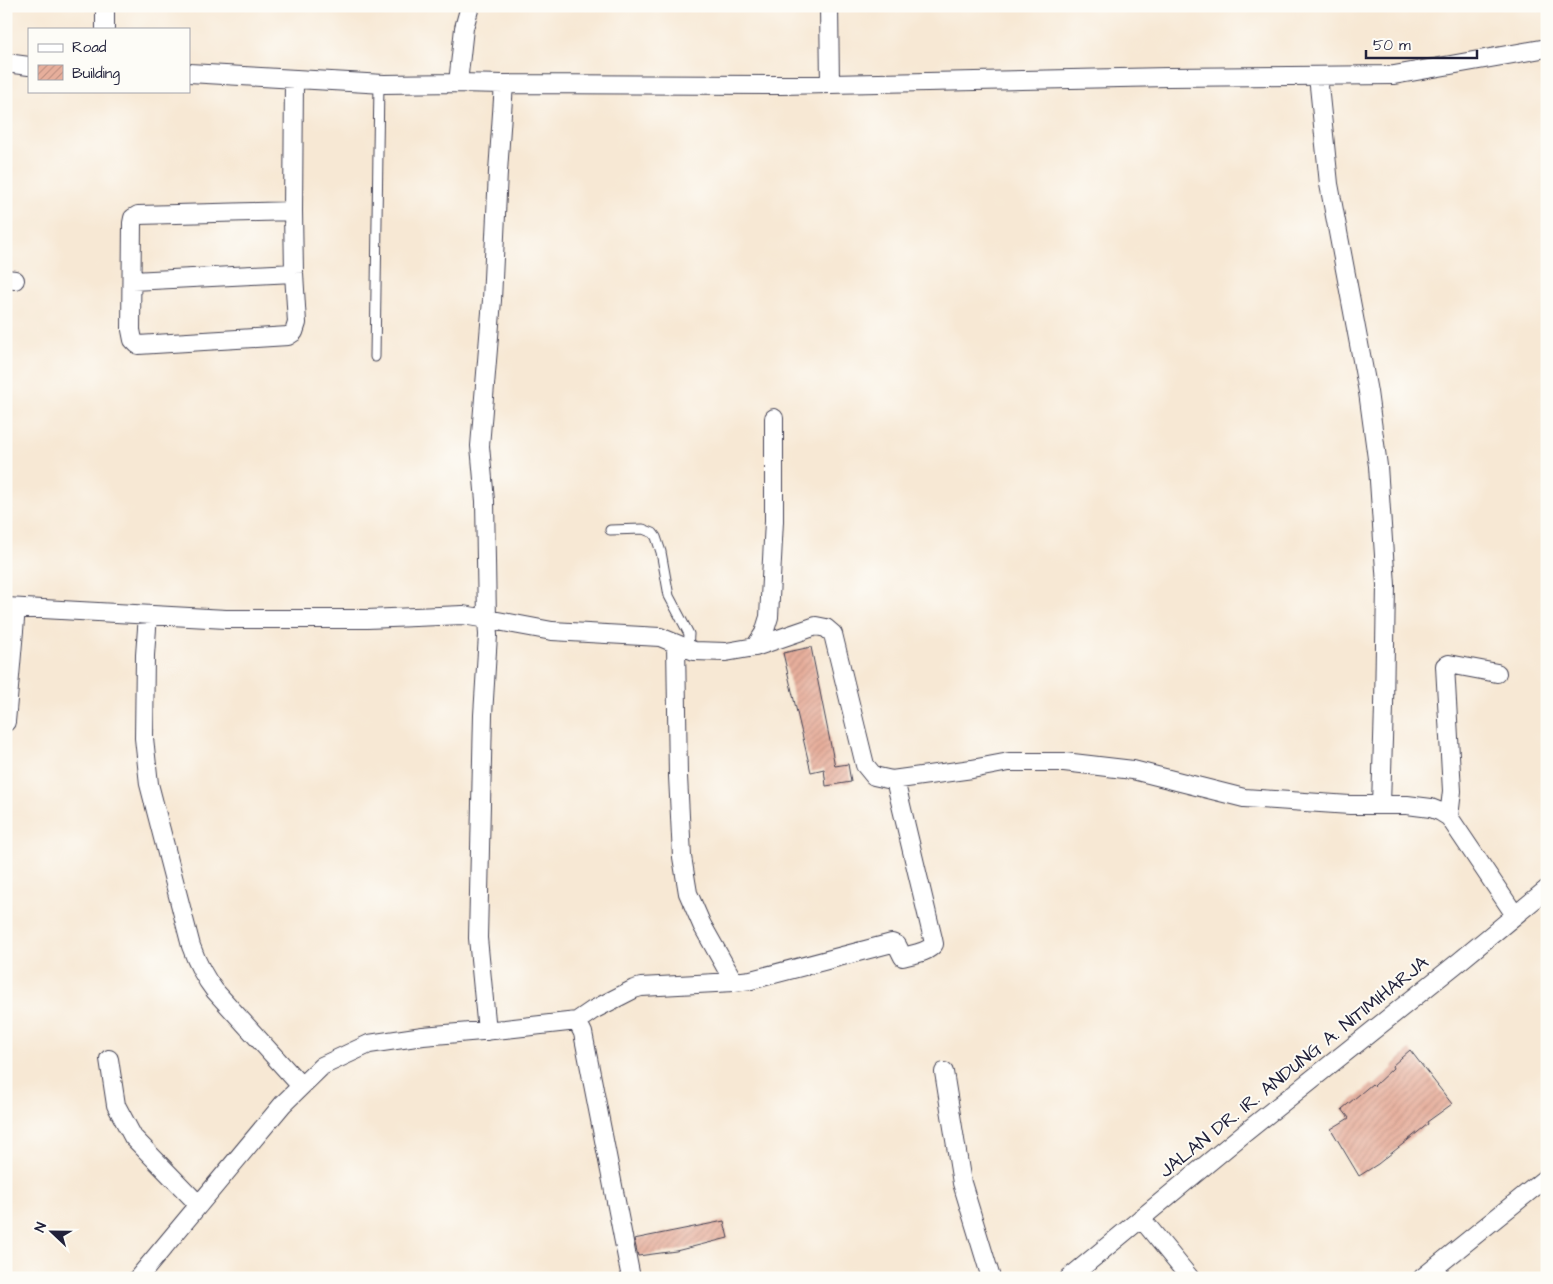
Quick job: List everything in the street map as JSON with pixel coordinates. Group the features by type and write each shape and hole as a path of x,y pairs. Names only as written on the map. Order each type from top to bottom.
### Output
{"street":[{"path":"103,6 105,8 105,28"},
{"path":"458,83 464,28 470,6"},
{"path":"829,6 830,84"},
{"path":"190,73 379,83 781,85 1394,75 1547,48"},
{"path":"6,63 28,66"},
{"path":"1318,76 1329,184 1368,392 1377,458 1386,585 1380,805"},
{"path":"293,211 138,215 133,218 131,330 134,340 138,345 288,336 294,332 297,323 293,211 294,79"},
{"path":"487,1031 478,938 483,715 488,634 485,501 480,446 492,300 504,84"},
{"path":"132,281 294,273"},
{"path":"756,647 764,633 769,617 774,521 774,418"},
{"path":"6,722 11,608 226,618 339,619 464,616 552,631 660,637 694,651 726,652 756,647 816,626 826,628 833,634 865,765 874,776 895,780 1010,762 1064,762 1132,770 1244,798 1350,805 1408,805 1431,808 1448,817 1515,915"},
{"path":"148,615 145,655 144,738 149,784 191,946 204,977 301,1086"},
{"path":"682,646 678,776 682,857 688,893 702,925 734,982"},
{"path":"1448,817 1452,791 1445,666 1448,664 1497,673"},
{"path":"138,1278 283,1104 322,1066 369,1044 423,1036 577,1021 593,1010 634,989 751,980 892,943 897,945 903,957 931,948 934,944 933,939 895,780"},
{"name":"JALAN DR. IR. ANDUNG A. NITIMIHARJA","path":"1069,1278 1242,1135 1547,890"},
{"path":"577,1021 583,1033 631,1278"},
{"path":"110,1059 116,1105 133,1137 199,1205"},
{"path":"944,1072 962,1183 991,1278"},
{"path":"1422,1278 1547,1177"},
{"path":"1140,1218 1190,1278"}],"lane":[{"path":"375,357 379,83"},
{"path":"610,530 643,529 653,533 656,537 661,552 669,596 689,634 682,646"}],"building":[{"path":"811,647 835,766 848,764 851,782 826,786 824,769 811,772 783,653"},
{"path":"1410,1050 1452,1104 1427,1122 1428,1124 1378,1164 1359,1176 1331,1129 1349,1118 1342,1109 1372,1084 1374,1086"},
{"path":"724,1221 728,1238 676,1251 638,1256 634,1239"}]}
